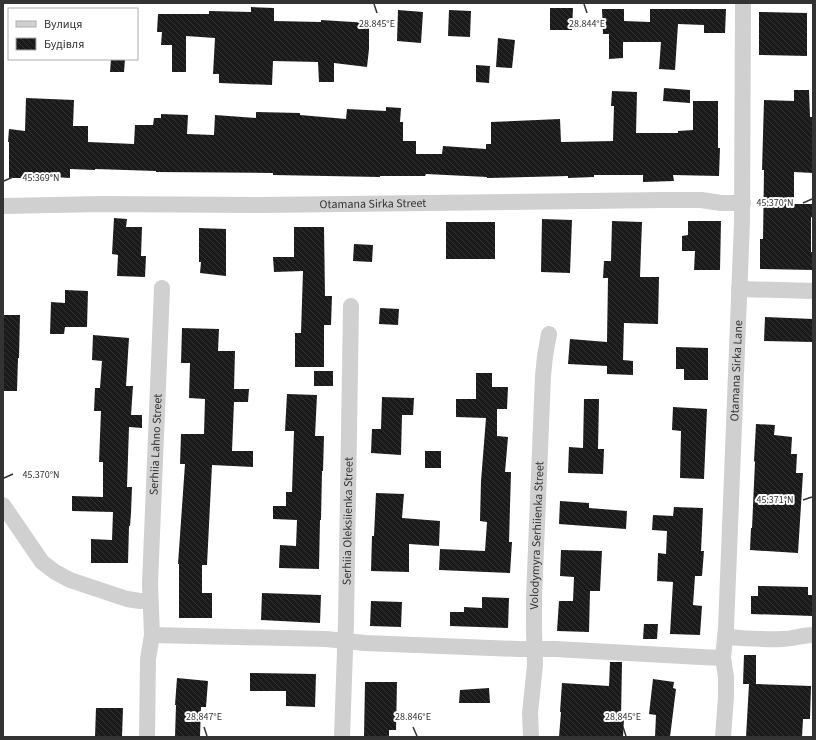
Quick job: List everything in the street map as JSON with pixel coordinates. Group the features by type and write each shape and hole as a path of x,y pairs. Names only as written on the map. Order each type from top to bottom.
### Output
{"street":[{"name":"Otamana Sirka Lane","path":"723,737 726,677 723,658 743,203 743,3"},
{"name":"Otamana Sirka Street","path":"3,206 102,204 259,205 670,200 701,200 721,203 743,203"},
{"name":"Serhiia Lahno Street","path":"146,737 148,659 152,635 150,601 162,288"},
{"path":"739,289 813,291"},
{"name":"Serhiia Oleksiienka Street","path":"342,737 351,306"},
{"name":"Volodymyra Serhiienka Street","path":"531,737 530,713 535,665 534,598 543,376 548,334"},
{"path":"3,505 42,562 55,572 70,580 127,600 150,601"},
{"path":"152,635 326,639 365,643 555,649 723,658"},
{"path":"725,637 781,639 813,635"}],"building":[{"path":"251,7 274,8 274,21 321,22 321,20 369,23 367,67 334,63 334,82 319,82 318,62 273,61 272,85 219,83 219,74 213,74 215,38 186,36 186,72 172,72 172,45 161,45 162,32 157,32 158,14 209,14 209,11 251,12"},
{"path":"550,8 573,8 572,30 550,30"},
{"path":"602,9 624,9 624,21 650,22 650,9 726,9 725,33 704,33 704,25 678,24 675,70 659,69 661,42 623,42 623,58 609,59 609,34 603,34"},
{"path":"398,10 423,12 421,43 397,41"},
{"path":"449,10 471,11 470,37 448,36"},
{"path":"759,12 807,13 807,56 759,55"},
{"path":"498,38 515,40 512,68 496,67"},
{"path":"111,60 125,60 124,72 110,72"},
{"path":"476,65 490,66 489,83 476,82"},
{"path":"664,88 690,90 690,103 663,101"},
{"path":"794,90 809,90 810,117 813,117 813,173 794,172 794,204 813,204 813,218 811,217 811,252 813,252 813,270 760,269 760,239 763,239 764,170 762,170 764,100 794,101"},
{"path":"612,91 637,92 636,133 678,133 678,131 693,130 693,101 718,101 718,148 720,148 719,176 673,175 674,181 643,182 643,175 594,175 594,177 568,178 568,176 487,178 426,174 425,176 380,177 273,175 273,173 156,172 70,169 70,178 36,176 36,178 9,178 9,129 25,131 26,98 74,100 73,126 88,126 88,142 134,144 135,125 153,125 154,118 161,118 161,114 188,115 187,134 214,135 215,115 256,118 256,112 300,113 300,115 346,119 347,109 386,111 386,107 401,108 400,122 403,122 403,141 416,141 416,154 442,154 443,146 486,149 486,144 491,144 491,122 560,119 561,142 613,141 614,106 611,106"},
{"path":"114,218 127,219 126,227 142,227 141,256 146,256 145,277 117,276 118,255 112,254"},
{"path":"542,219 572,220 570,273 541,272"},
{"path":"612,221 642,222 640,277 659,277 658,324 624,323 623,360 633,361 633,375 607,374 607,366 568,364 570,339 607,342 608,278 603,278 604,261 611,261"},
{"path":"688,221 721,221 720,270 694,270 695,251 682,251 682,236 688,235"},
{"path":"446,222 495,222 495,259 446,259"},
{"path":"294,227 324,227 325,296 332,296 331,325 324,325 324,367 295,367 295,333 301,333 303,271 274,272 273,257 294,257"},
{"path":"199,228 226,229 226,276 200,273 201,262 199,262"},
{"path":"354,244 373,245 372,262 353,261"},
{"path":"65,290 88,291 87,327 65,327 64,334 50,334 51,302 65,303"},
{"path":"380,308 399,309 398,325 379,324"},
{"path":"3,315 20,315 17,391 3,391"},
{"path":"765,317 813,319 813,342 764,341"},
{"path":"182,328 219,329 218,351 235,351 234,389 249,389 248,402 234,402 232,451 253,451 253,467 212,465 207,565 202,565 202,593 212,593 212,618 179,618 178,564 185,464 180,464 181,434 204,434 205,399 189,398 190,363 181,363"},
{"path":"93,335 129,338 126,386 133,386 131,415 142,415 142,428 129,427 127,487 132,487 128,563 91,563 91,539 112,540 113,512 72,511 72,496 103,497 103,462 99,462 101,411 94,411 95,388 100,388 102,361 92,360"},
{"path":"676,347 708,348 708,380 684,380 684,369 676,369"},
{"path":"314,371 333,371 333,386 314,386"},
{"path":"476,373 492,373 492,387 508,387 507,409 497,409 497,436 508,437 505,472 511,472 509,542 512,542 510,573 439,570 440,549 485,551 487,522 480,521 481,481 486,418 456,417 456,399 476,399"},
{"path":"287,394 317,395 315,436 324,436 319,569 279,568 280,545 296,546 297,520 273,519 273,506 286,506 286,492 292,492 294,431 285,431"},
{"path":"382,397 414,398 413,415 402,415 401,455 371,453 372,429 381,429"},
{"path":"584,399 599,399 598,449 604,449 603,474 568,473 569,447 583,448"},
{"path":"673,407 707,409 704,479 680,478 681,431 672,430"},
{"path":"756,424 775,425 774,435 792,437 791,454 797,454 796,473 803,473 798,553 750,550"},
{"path":"425,451 441,451 441,468 425,468"},
{"path":"376,493 404,494 402,518 440,521 439,546 409,544 409,572 371,571 372,536 374,536"},
{"path":"560,501 589,503 589,508 627,511 626,529 559,524"},
{"path":"674,507 703,508 701,551 704,551 702,576 695,576 693,605 702,606 700,635 670,634 673,582 657,581 658,553 666,554 667,531 652,530 653,515 673,516"},
{"path":"561,550 602,551 600,591 590,591 589,632 557,631 559,601 573,601 574,577 560,576"},
{"path":"758,586 808,587 808,595 813,595 813,616 751,614 751,596 758,596"},
{"path":"262,593 321,595 320,623 261,620"},
{"path":"482,597 509,598 508,628 450,626 450,612 464,612 464,607 482,608"},
{"path":"371,601 402,602 401,627 370,626"},
{"path":"644,624 658,624 657,639 643,639"},
{"path":"744,655 756,655 756,684 811,686 810,719 803,719 802,737 746,737 749,684 743,684"},
{"path":"610,662 622,662 621,718 624,719 623,737 559,737 562,683 609,686"},
{"path":"250,673 316,674 315,707 286,706 286,691 250,691"},
{"path":"177,678 208,681 206,707 201,707 200,737 175,737"},
{"path":"653,679 674,682 673,688 676,689 670,737 655,737 656,715 649,714"},
{"path":"365,682 397,682 396,730 389,730 389,737 364,737"},
{"path":"489,688 490,703 459,703 460,690"},
{"path":"96,708 123,708 122,737 95,737"}]}
